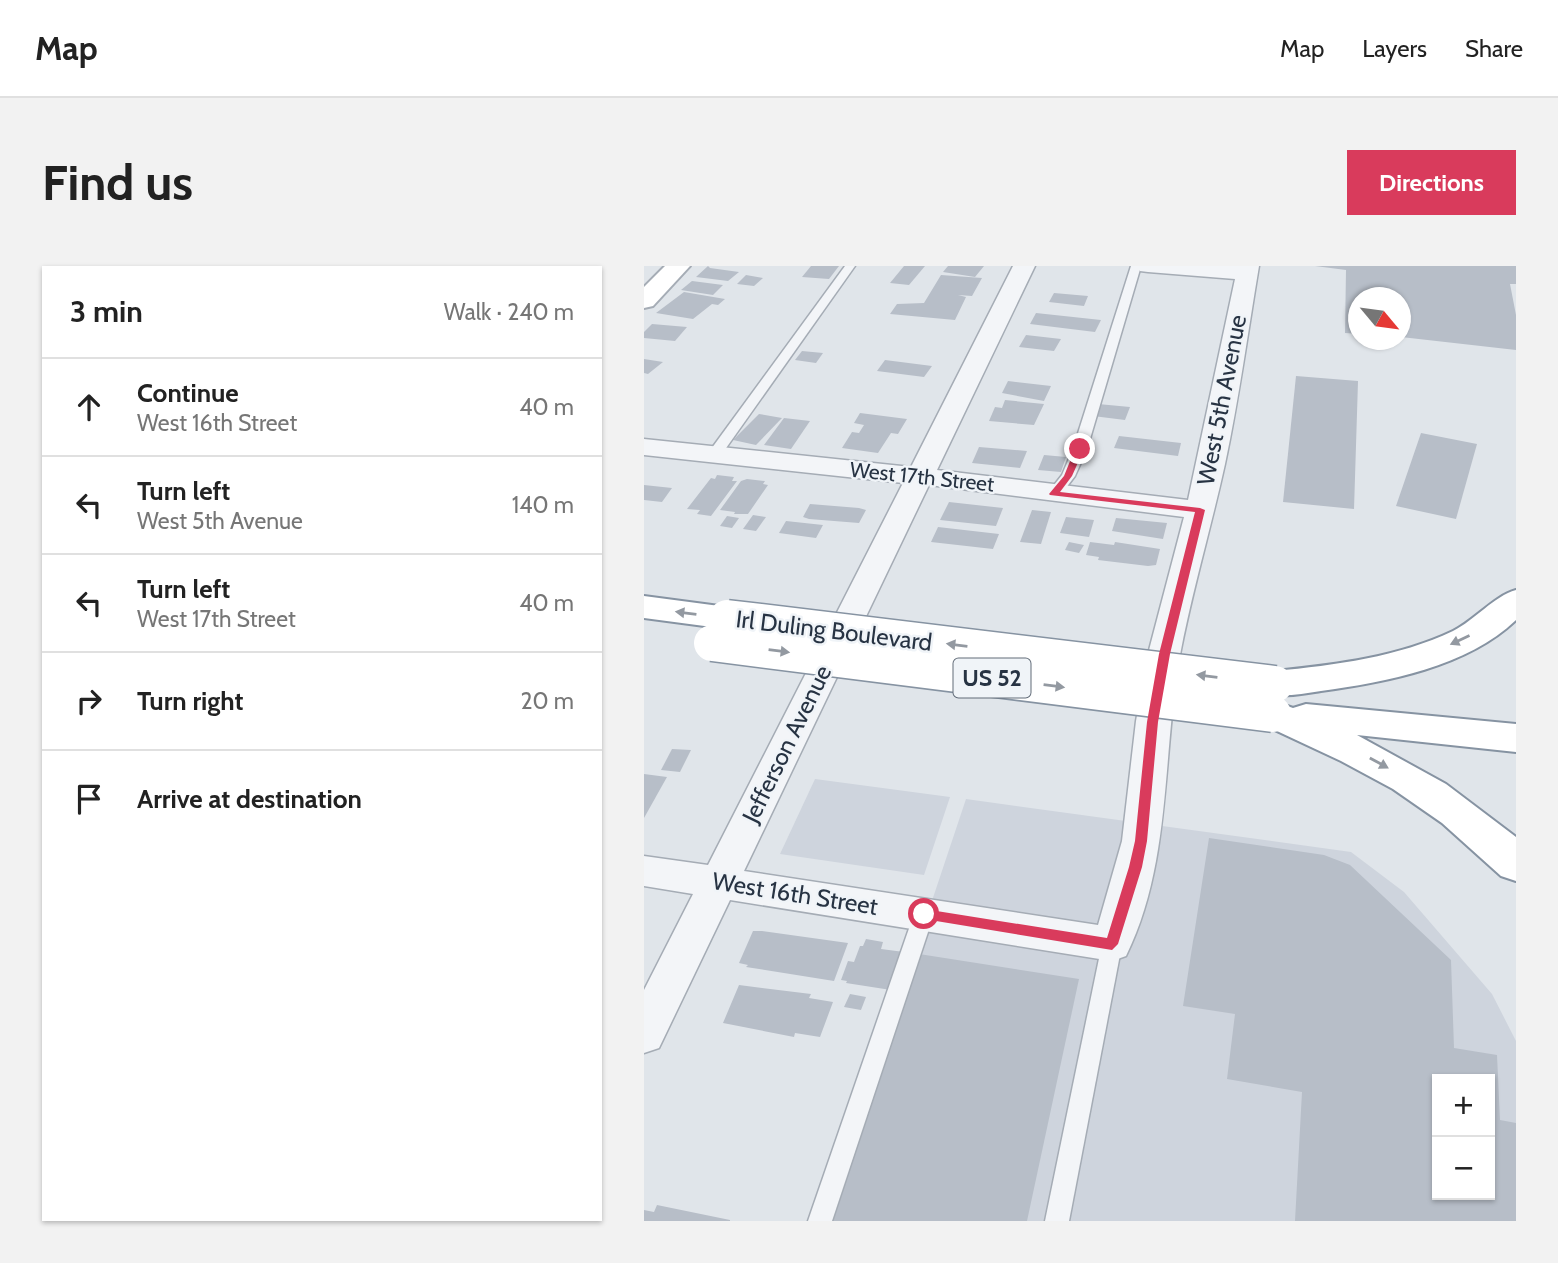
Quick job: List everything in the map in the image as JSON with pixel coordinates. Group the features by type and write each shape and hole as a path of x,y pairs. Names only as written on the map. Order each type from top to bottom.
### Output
{"main road":[{"path":"644,302 678,266"},
{"path":"1274,699 1434,652 1475,633 1508,610 1516,601"},
{"name":"Irl Duling Boulevard","path":"644,607 719,630 1274,699"},
{"name":"Irl Duling Boulevard","path":"644,634 719,630"},
{"path":"1274,699 1363,754 1422,786 1467,820 1516,864"},
{"name":"US 52","path":"1274,699 1516,720"},
{"name":"US 52","path":"1274,699 1516,738"}],"street":[{"name":"Jefferson Avenue","path":"644,1034 1024,266"},
{"path":"1148,266 1248,270"},
{"name":"West 5th Avenue","path":"1112,944 1139,854 1153,722 1162,668 1200,510 1248,270"},
{"name":"West 17th Street","path":"644,447 1013,486 1054,494 1200,510"},
{"name":"West 16th Street","path":"644,871 1112,944"}],"lane":[{"path":"714,455 850,266"},
{"path":"1054,494 1068,476 1080,449 1136,266"},
{"path":"820,1221 924,914"},
{"path":"1057,1221 1112,944"}],"shaded area":[{"path":"815,779 950,797 924,875 780,854"},
{"path":"966,799 1351,852 1404,892 1492,994 1516,1041 1516,1221 825,1221"}],"building":[{"path":"708,266 739,272 728,281 696,277"},
{"path":"811,266 839,266 829,279 802,277"},
{"path":"904,266 925,266 909,285 890,283"},
{"path":"948,266 984,266 975,277 943,272"},
{"path":"1315,266 1516,266 1516,284 1510,284 1516,315 1516,350 1411,338 1411,287 1348,287 1348,333 1345,333 1346,270"},
{"path":"746,275 763,278 754,286 737,284"},
{"path":"941,275 982,278 972,296 958,295 966,297 955,320 890,314 897,304 924,303"},
{"path":"692,281 723,285 713,295 681,290"},
{"path":"684,292 725,299 718,305 712,304 693,319 656,313"},
{"path":"1054,293 1088,296 1084,306 1049,302"},
{"path":"1036,313 1101,320 1095,332 1030,324"},
{"path":"652,324 687,327 675,341 644,338 644,332"},
{"path":"1026,335 1061,339 1054,351 1019,347"},
{"path":"802,351 823,353 816,363 795,360"},
{"path":"644,359 663,362 648,374 644,373"},
{"path":"885,360 932,366 924,377 877,371"},
{"path":"1296,376 1358,381 1354,509 1283,502"},
{"path":"1008,381 1051,386 1044,401 1002,393"},
{"path":"1005,400 1044,404 1034,425 989,421 995,407 1002,408"},
{"path":"1098,404 1130,407 1125,420 1093,416"},
{"path":"860,413 907,419 898,434 891,433 878,453 842,448 852,432 859,433 864,425 854,423"},
{"path":"759,414 782,418 756,445 733,440"},
{"path":"784,418 810,421 791,449 764,445"},
{"path":"1421,433 1477,444 1456,519 1396,506"},
{"path":"1119,436 1181,443 1178,456 1114,448"},
{"path":"979,447 1027,451 1020,468 972,463"},
{"path":"1044,455 1066,457 1061,472 1038,470"},
{"path":"717,475 734,477 732,481 737,481 711,516 697,514 700,510 687,509 711,478 715,479"},
{"path":"741,481 765,481 763,484 768,485 748,514 720,510"},
{"path":"644,485 672,488 662,502 644,500"},
{"path":"949,502 1003,508 996,526 940,520"},
{"path":"810,504 866,510 859,523 809,519 803,517"},
{"path":"1032,510 1051,512 1041,544 1020,542"},
{"path":"753,515 766,517 756,531 743,529"},
{"path":"727,516 739,518 732,528 720,526"},
{"path":"1066,517 1094,520 1089,537 1060,533"},
{"path":"1116,518 1167,523 1163,539 1112,531"},
{"path":"786,521 823,525 816,538 779,533"},
{"path":"938,527 999,534 993,549 931,542"},
{"path":"1069,542 1084,545 1079,553 1065,550"},
{"path":"1090,542 1114,545 1115,542 1160,549 1156,565 1148,566 1098,560 1099,557 1086,555"},
{"path":"672,749 691,750 680,772 661,770"},
{"path":"644,774 667,777 644,818"},
{"path":"1209,838 1324,855 1350,865 1451,960 1454,1048 1497,1055 1500,1120 1516,1123 1516,1221 1295,1221 1302,1092 1227,1079 1235,1014 1183,1006"},
{"path":"753,931 848,943 834,981 746,967 748,965 739,963"},
{"path":"866,939 883,942 881,949 904,952 891,990 841,980 848,961 854,962"},
{"path":"919,954 1079,979 1027,1221 831,1221"},
{"path":"739,985 811,994 809,998 833,1002 820,1037 795,1033 794,1037 723,1023"},
{"path":"850,994 866,997 861,1010 844,1007"},
{"path":"657,1205 730,1221 644,1221 644,1210 654,1212"}],"route":[{"path":"924,914 1112,944 1136,867 1164,654 1200,510 1054,494 1068,476 1080,449"}]}
